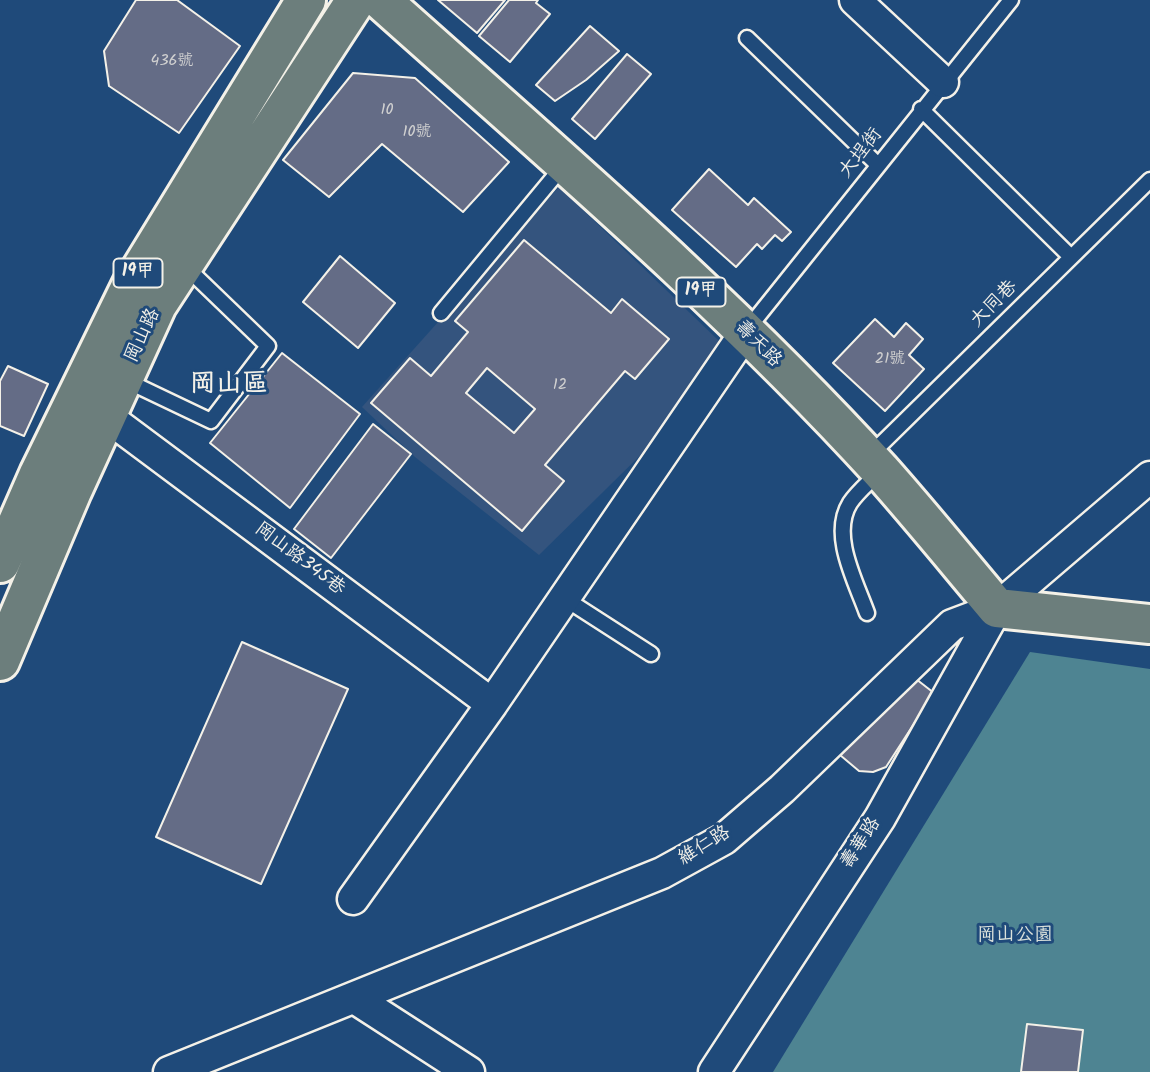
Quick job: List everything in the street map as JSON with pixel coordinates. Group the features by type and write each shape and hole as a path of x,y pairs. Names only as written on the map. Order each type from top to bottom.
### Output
{"main road":[{"name":"岡山路","path":"0,563 108,372 157,305 169,254 306,0"},
{"name":"岡山路","path":"169,254 356,0"},
{"name":"壽天路","path":"381,0 565,164 745,332 874,464 997,608"},
{"name":"岡山路","path":"0,661 106,416 108,372"},
{"path":"997,608 1150,624"}],"street":[{"path":"855,0 943,82"},
{"path":"353,899 492,704 745,332"},
{"name":"岡山路345巷","path":"106,416 492,704"},
{"name":"維仁路","path":"169,1072 356,999 662,873 724,839 782,789 952,625 997,608 1150,477"},
{"name":"壽華路","path":"714,1072 880,818 997,608"},
{"path":"356,999 469,1072"}],"lane":[{"name":"大埕街","path":"745,332 1004,2"},
{"path":"747,38 878,165"},
{"path":"921,109 1071,257"},
{"path":"441,313 565,164"},
{"name":"大同巷","path":"867,613 848,559 842,531 849,504 874,464 1071,257 1150,180"},
{"path":"108,372 211,421 268,346 169,254"},
{"path":"564,598 651,654"}],"shaded area":[{"path":"559,187 718,340 721,354 668,428 539,555 415,457 362,407"}],"green space":[{"name":"岡山公園","path":"1030,652 1150,669 1150,1072 773,1072"}],"building":[{"path":"136,0 177,0 240,46 179,133 109,86 104,51"},
{"path":"438,0 505,0 477,33"},
{"path":"509,0 538,0 536,3 550,14 510,62 479,36"},
{"path":"590,26 619,51 586,80 555,101 536,85"},
{"path":"627,54 651,74 595,139 572,119"},
{"path":"353,73 415,78 509,162 463,212 382,144 329,197 283,160"},
{"path":"709,169 748,205 754,198 791,232 782,241 775,235 762,249 757,244 736,267 672,210"},
{"path":"524,240 611,313 622,299 669,339 635,379 625,371 545,465 564,481 522,531 371,403 410,358 431,376 468,332 455,321","holes":["487,368 535,409 514,433 466,393"]},
{"path":"340,256 395,303 358,348 303,302"},
{"path":"875,319 894,337 906,323 923,339 909,355 924,369 885,411 833,363"},
{"path":"282,353 360,414 290,508 210,443"},
{"path":"8,366 48,384 24,436 0,426 0,381"},
{"path":"373,424 411,454 331,558 294,529"},
{"path":"242,642 348,689 261,884 156,837"},
{"path":"916,679 934,693 886,767 873,772 859,771 840,755"},
{"path":"1027,1024 1083,1030 1078,1072 1021,1072"}],"district":[{"name":"岡山區","path":"229,387"}]}
